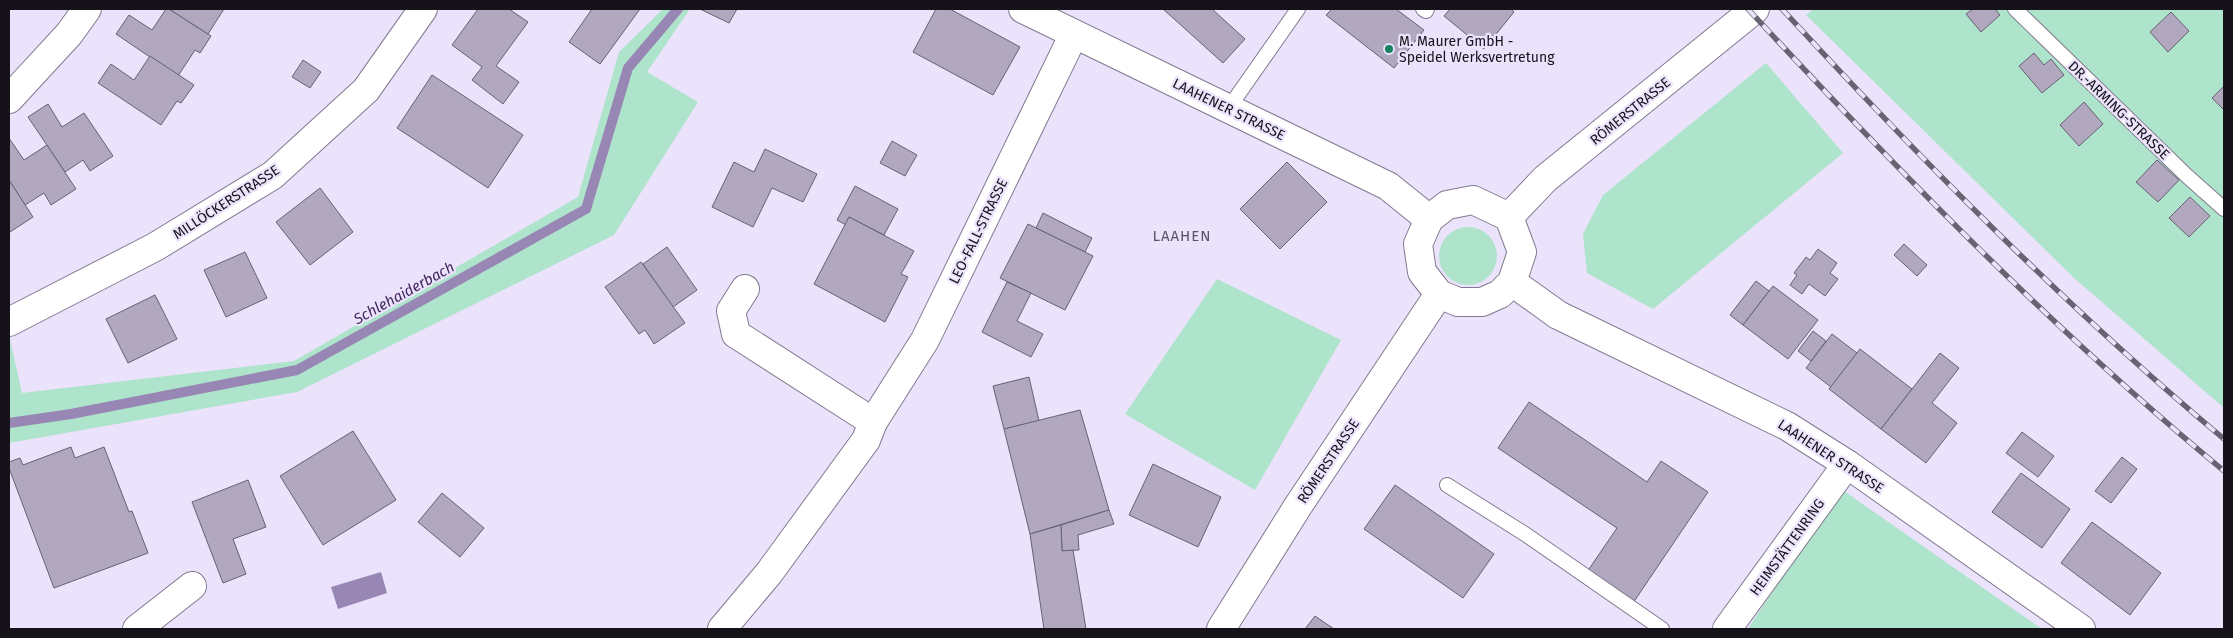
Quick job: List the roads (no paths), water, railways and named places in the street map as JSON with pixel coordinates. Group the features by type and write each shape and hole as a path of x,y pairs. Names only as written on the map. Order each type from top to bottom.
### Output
{"street":[{"path":"9,99 69,34 87,9"},
{"name":"MILLÖCKERSTRASSE","path":"9,322 155,247 273,175 366,90 424,9"},
{"name":"LAAHENER STRASSE","path":"1023,9 1388,186 1429,220"},
{"name":"RÖMERSTRASSE","path":"1509,217 1545,179 1755,9"},
{"name":"LEO-FALL-STRASSE","path":"722,629 775,566 866,440 874,422 925,340 1074,34"},
{"path":"1473,200 1509,217 1522,252 1512,282 1500,294 1482,302 1458,302 1439,294 1422,272 1420,262 1418,244 1429,220 1447,205 1473,200"},
{"name":"LAAHENER STRASSE","path":"1512,282 1558,315 1787,426 1847,464 2081,629"},
{"path":"744,289 731,311 736,334 874,422"},
{"name":"RÖMERSTRASSE","path":"1221,629 1298,506 1439,294"},
{"name":"HEIMSTÄTTENRING","path":"1727,629 1847,464"},
{"path":"137,629 192,586"}],"lane":[{"path":"1228,109 1298,9"},
{"path":"1423,9 1427,9"},
{"name":"DR.-ARMING-STRASSE","path":"2015,9 2187,176 2224,209"},
{"path":"1447,485 1526,534 1662,629"}],"waterway":[{"name":"Schlehaiderbach","path":"9,423 71,414 297,370 586,209 628,68 678,9"}],"railway":[{"path":"1748,9 1862,130 1978,248 2099,362 2224,471"},
{"path":"1782,9 1941,177 2051,285 2165,389 2224,439"}],"place":[{"name":"M. Maurer GmbH - Speidel Werksvertretung","path":"1389,49"}],"district":[{"name":"LAAHEN","path":"1182,236"}]}
